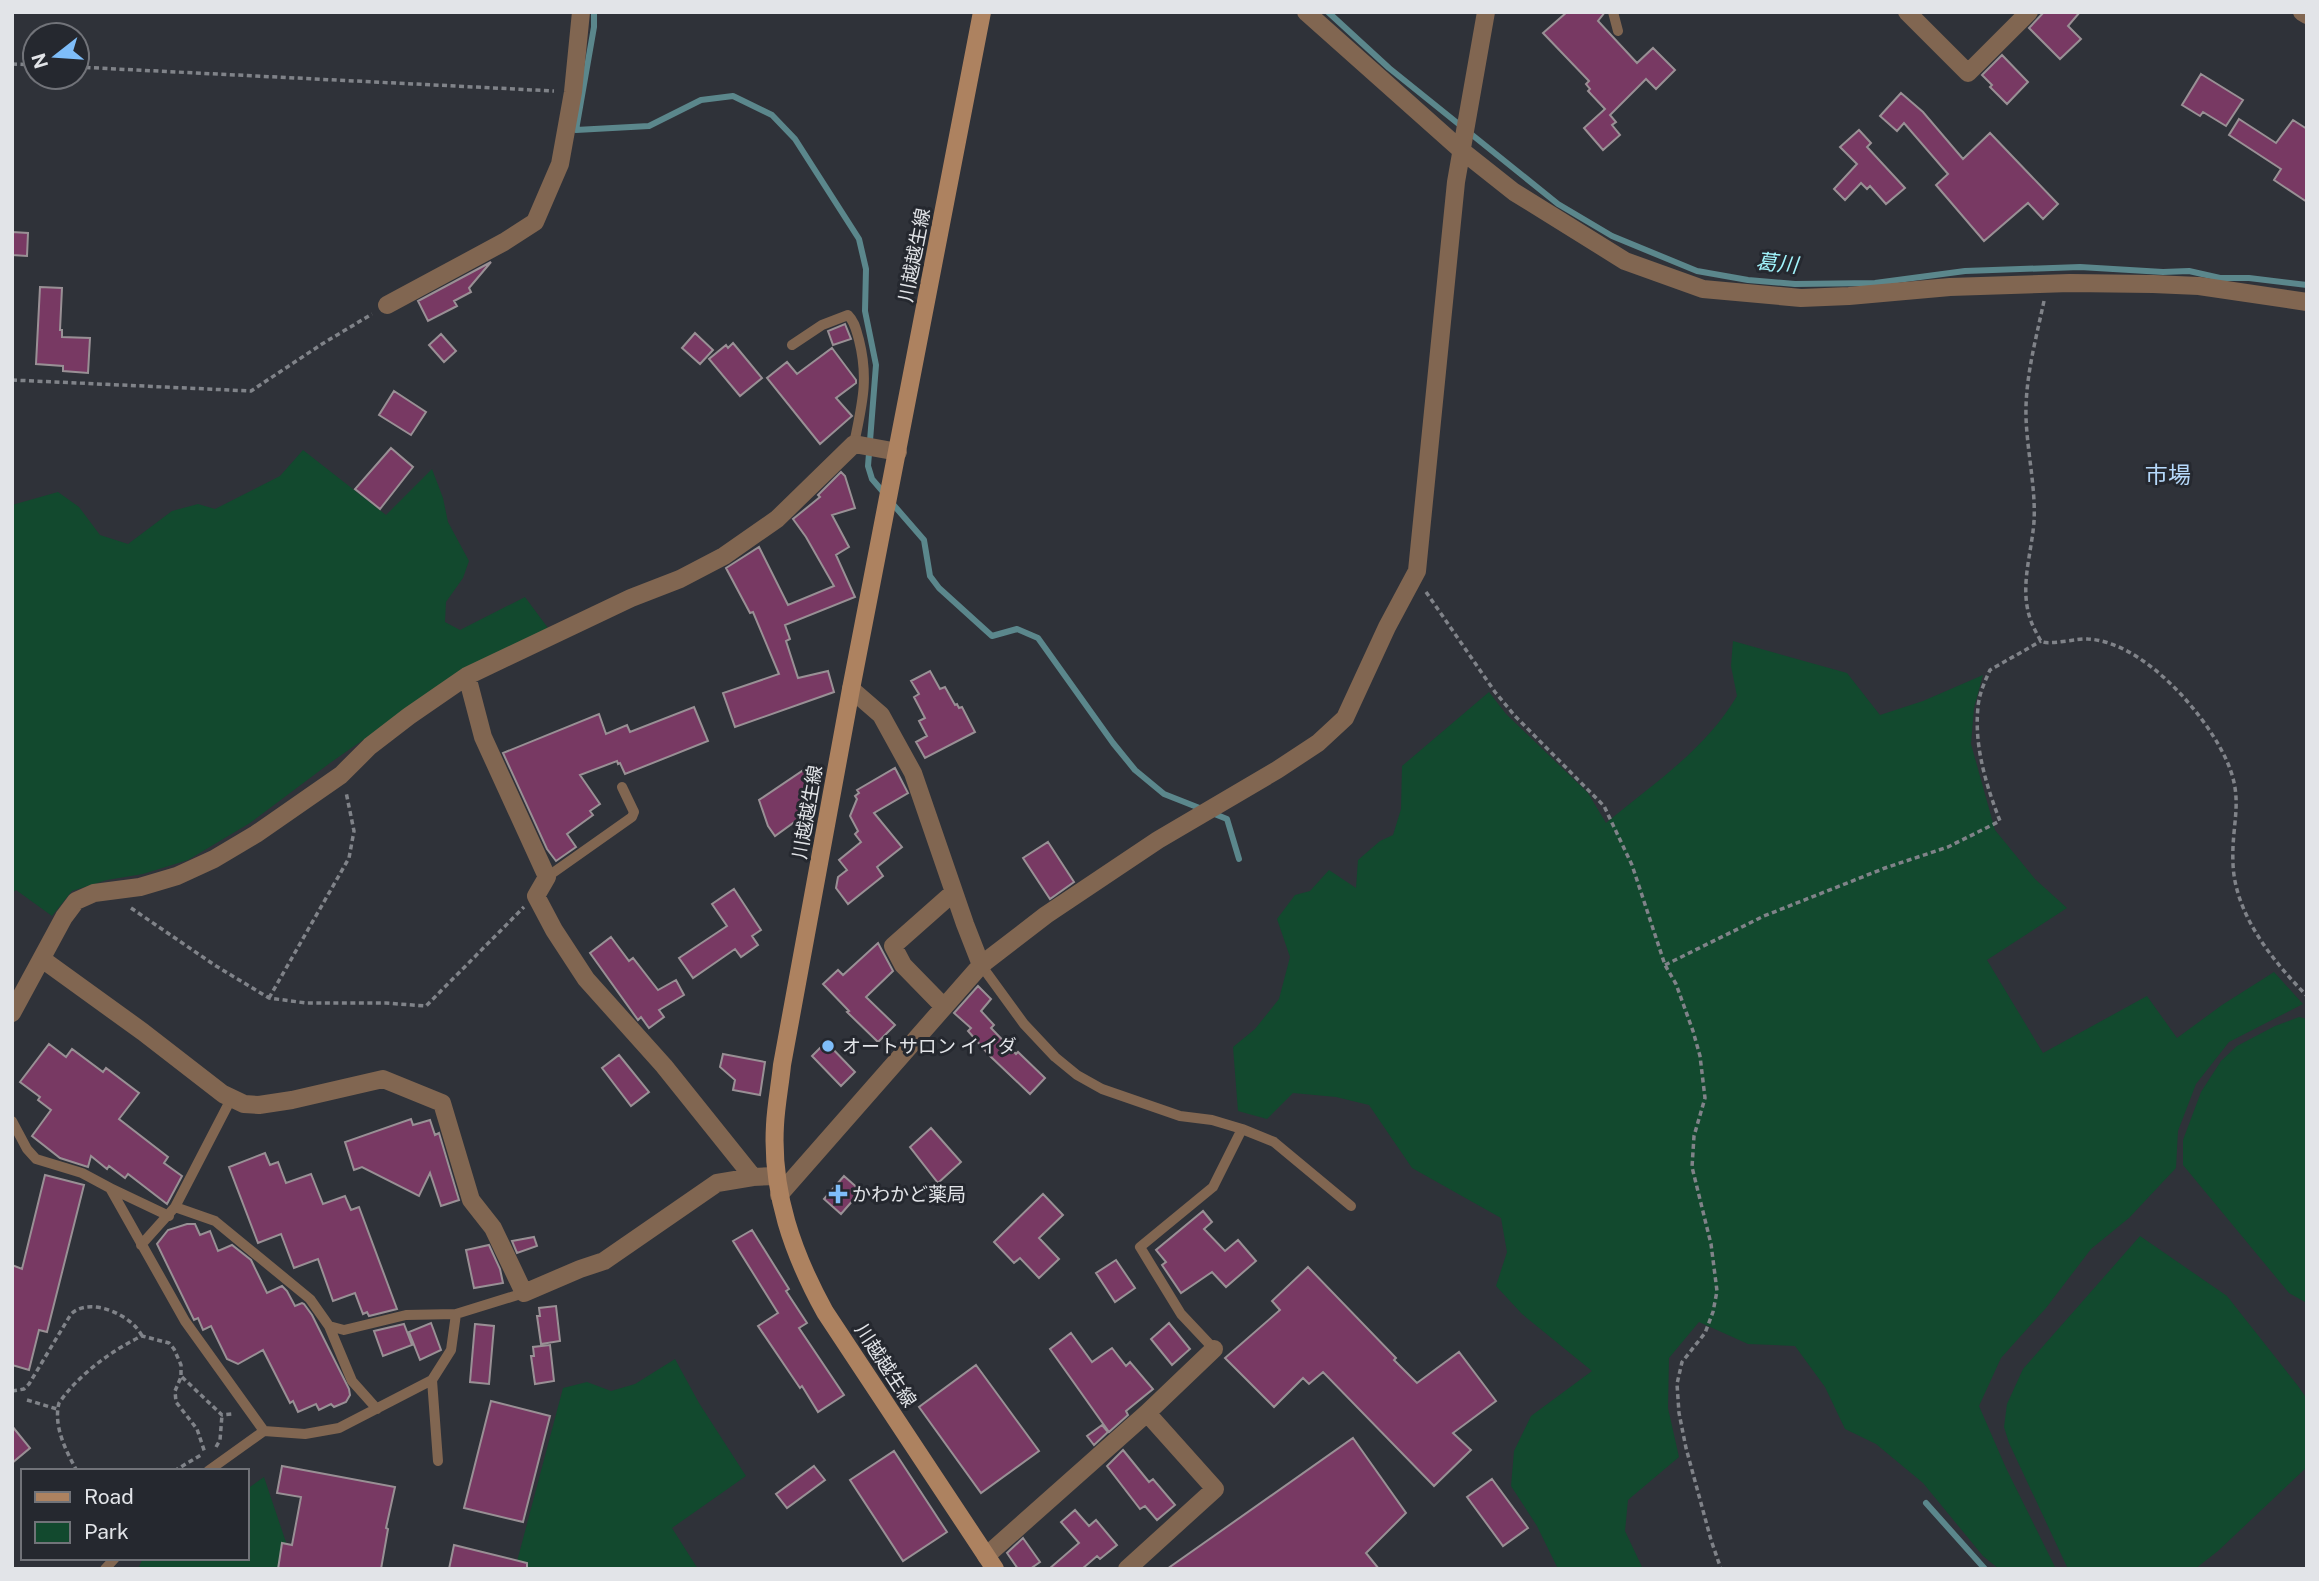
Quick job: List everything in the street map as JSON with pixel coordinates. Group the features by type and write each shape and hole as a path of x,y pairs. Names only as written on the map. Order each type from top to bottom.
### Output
{"main road":[{"name":"川越越生線","path":"982,12 851,689 782,1065 775,1126 779,1195 792,1242 805,1275 825,1312 990,1562"}],"street":[{"path":"387,306 535,222 560,164 573,92 581,12"},
{"path":"1306,12 1461,150 1514,191 1625,261 1703,289 1801,298 2047,283 2199,286 2307,302"},
{"path":"779,1195 981,965 1035,923 1148,847 1318,743 1345,718 1387,627 1417,571 1456,182 1486,12"},
{"path":"1907,12 1968,73 2029,12"},
{"path":"2302,12 2307,16"},
{"path":"12,1013 64,917 76,901 85,895 140,887 197,869 256,834 341,775 370,746 467,676 631,598 680,579 723,556 777,519 854,444 898,452"},
{"path":"467,676 483,737 547,877 536,896 554,930 586,979 664,1066 753,1177"},
{"path":"851,689 881,715 913,773 981,965"},
{"path":"944,1007 904,965 893,946 954,892"},
{"path":"42,959 231,1099 244,1104 259,1105 383,1079 442,1104 471,1200 493,1228 524,1293 604,1261 717,1183 776,1176"},
{"path":"990,1562 1214,1349"},
{"path":"1127,1569 1216,1489 1147,1412"}],"lane":[{"path":"1613,12 1618,31"},
{"path":"792,345 822,325 848,315 854,321 865,364 865,386 854,444"},
{"path":"547,877 632,817 634,812 622,787"},
{"path":"981,965 1024,1024 1055,1057 1077,1075 1102,1090 1180,1116 1212,1120 1242,1129 1274,1142 1351,1206"},
{"path":"141,1245 172,1211 231,1099"},
{"path":"12,1121 27,1149 36,1159 82,1173 110,1188 172,1211 215,1221 310,1299 329,1326 352,1381 377,1409"},
{"path":"1214,1349 1181,1314 1140,1247 1213,1187 1242,1129"},
{"path":"110,1188 185,1321 264,1431"},
{"path":"329,1326 344,1330 406,1315 456,1314 524,1293"},
{"path":"211,1469 264,1431 305,1434 339,1428 432,1380 452,1350 456,1314"},
{"path":"432,1380 438,1461"}],"path":[{"path":"91,68 573,92"},
{"path":"2041,641 2031,622 2026,598 2026,571 2034,521 2026,414 2033,353 2047,283"},
{"path":"12,380 251,391 322,344 387,306"},
{"path":"1417,571 1429,599 1494,692 1604,806 1632,865 1665,965 1676,984 1693,1031 1704,1077 1705,1098 1694,1136 1692,1167 1711,1244 1717,1291 1705,1333 1682,1362 1677,1384 1679,1413 1689,1460 1721,1569"},
{"path":"1665,965 1764,916 1948,846 2000,821 1986,785 1978,736 1978,706 1990,670 2041,641 2048,643 2085,639 2114,644 2161,675 2198,713 2214,735 2235,779 2237,795 2233,867 2237,891 2261,941 2283,971 2307,996"},
{"path":"269,998 349,858 354,831 349,800 341,775"},
{"path":"106,891 216,966 269,998 306,1003 426,1006 536,896"},
{"path":"12,1391 24,1389 29,1384 77,1308 84,1306 125,1316 138,1328 142,1336"},
{"path":"76,1469 58,1425 57,1409 64,1396 80,1379 142,1336 169,1343 181,1365 181,1377 175,1391 176,1402 197,1429 205,1453"},
{"path":"181,1377 222,1415 248,1409"},
{"path":"27,1400 57,1409"},
{"path":"177,1469 212,1451 220,1440 222,1415"}],"green space":[{"path":"303,450 386,515 432,469 443,498 448,522 469,561 463,578 446,602 445,622 460,630 525,597 548,628 462,671 330,763 250,823 188,860 72,891 52,916 16,890 12,893 12,505 58,492 79,507 100,535 128,544 172,511 198,504 215,509 280,476"},
{"path":"1733,641 1847,673 1880,715 1923,701 1983,675 1974,708 1971,744 1995,830 2035,879 2067,908 1987,960 2043,1053 2147,996 2177,1038 2274,972 2303,1004 2229,1042 2196,1084 2178,1131 2176,1168 2129,1218 2091,1249 2046,1308 2001,1358 1979,1406 2056,1569 1999,1569 1983,1556 1923,1483 1876,1444 1845,1429 1825,1387 1795,1346 1748,1344 1699,1322 1669,1358 1668,1408 1679,1457 1628,1500 1625,1531 1643,1569 1558,1569 1537,1526 1511,1486 1514,1451 1531,1416 1592,1371 1522,1314 1496,1286 1507,1252 1501,1218 1412,1168 1369,1105 1336,1097 1293,1093 1267,1119 1238,1111 1233,1047 1255,1029 1279,999 1290,957 1277,919 1295,895 1310,891 1329,870 1356,888 1358,860 1380,841 1393,835 1401,809 1402,766 1489,692 1506,714 1588,793 1606,823 1678,765 1724,715 1737,696 1731,666"},
{"path":"2299,1017 2307,1019 2305,1302 2289,1293 2183,1165 2183,1140 2201,1092 2221,1061 2237,1046"},
{"path":"2140,1236 2227,1296 2298,1386 2307,1399 2307,1467 2218,1551 2195,1569 2068,1569 2009,1443 2004,1427 2007,1404 2023,1369"},
{"path":"675,1359 699,1403 746,1476 672,1528 698,1569 515,1569 563,1388 587,1382 611,1391 635,1384"},
{"path":"264,1477 295,1569 138,1569 142,1560 248,1560 248,1488"}],"building":[{"path":"1567,12 1605,12 1598,21 1637,63 1653,48 1675,70 1656,89 1646,79 1610,115 1616,122 1612,125 1620,135 1603,150 1584,128 1605,109 1588,91 1590,89 1586,84 1589,81 1543,33"},
{"path":"2044,12 2080,12 2068,26 2081,39 2060,59 2029,28"},
{"path":"2002,55 2028,82 2007,104 1982,75"},
{"path":"2201,74 2243,100 2226,126 2203,112 2200,116 2182,105"},
{"path":"1901,93 1923,112 1963,159 1990,133 2058,204 2043,219 2028,203 1984,241 1936,185 1948,174 1904,123 1897,131 1880,116"},
{"path":"2239,119 2276,143 2293,120 2307,129 2307,202 2274,180 2281,169 2229,135"},
{"path":"1859,130 1871,143 1867,147 1905,188 1886,204 1870,186 1867,189 1861,183 1845,200 1834,189 1857,164 1840,147"},
{"path":"12,232 28,233 27,256 12,255"},
{"path":"491,262 469,288 471,292 454,301 457,306 428,321 418,301"},
{"path":"40,287 62,288 62,337 90,338 88,373 63,371 63,366 36,364"},
{"path":"845,324 851,339 833,345 828,331"},
{"path":"695,333 713,350 700,364 682,348"},
{"path":"441,334 456,351 444,362 429,345"},
{"path":"733,343 762,378 740,396 709,359 726,345 728,348"},
{"path":"832,348 856,380 856,383 836,398 852,416 820,444 767,378 787,362 797,374"},
{"path":"394,391 426,412 411,435 379,415"},
{"path":"391,448 413,467 380,509 355,489"},
{"path":"841,472 845,476 855,508 832,515 849,547 836,555 855,597 785,625 790,639 786,641 798,678 828,671 834,692 735,727 723,693 779,674 753,612 750,613 726,568 759,547 788,605 834,586 793,519 820,497 818,495"},
{"path":"930,671 940,689 945,687 955,705 962,707 975,732 925,758 916,742 927,736 919,721 925,718 914,697 919,694 911,681"},
{"path":"694,707 708,741 625,774 617,761 580,775 600,804 590,811 593,815 567,834 576,847 556,861 547,849 503,753 599,714 606,734 627,725 630,732"},
{"path":"811,765 818,776 815,787 801,796 811,810 775,836 768,826 759,800"},
{"path":"895,768 908,793 874,813 902,847 877,867 883,876 848,904 836,888 838,877 847,870 839,860 861,842 855,834 858,831 850,816 857,799 855,796 859,793 857,790"},
{"path":"1048,842 1074,882 1050,899 1023,858"},
{"path":"734,889 761,930 752,936 758,945 741,957 735,949 693,978 679,958 727,926 712,904"},
{"path":"611,937 629,961 633,958 658,990 676,980 684,995 659,1010 664,1017 649,1028 641,1017 638,1020 590,953"},
{"path":"878,943 893,971 866,997 895,1025 878,1042 823,984 838,970 843,975"},
{"path":"978,986 991,999 981,1011 994,1025 991,1028 1045,1078 1030,1094 990,1056 968,1031 971,1028 954,1013"},
{"path":"826,1042 855,1072 841,1086 812,1056"},
{"path":"49,1044 66,1057 72,1049 103,1072 106,1068 139,1093 119,1119 168,1157 164,1163 182,1176 167,1204 128,1174 125,1178 109,1166 107,1169 91,1156 88,1167 60,1158 32,1136 51,1110 38,1100 40,1097 20,1082"},
{"path":"723,1054 765,1062 760,1095 733,1090 735,1080 720,1067"},
{"path":"619,1055 649,1092 631,1106 602,1068"},
{"path":"411,1119 413,1125 430,1120 435,1135 439,1133 459,1200 441,1206 430,1173 419,1196 362,1167 354,1170 345,1142"},
{"path":"931,1128 961,1162 938,1183 910,1147"},
{"path":"265,1153 270,1165 278,1162 286,1183 311,1174 323,1204 345,1196 351,1210 359,1207 397,1309 369,1316 367,1312 363,1314 355,1293 333,1301 318,1259 294,1268 281,1234 258,1243 229,1167"},
{"path":"45,1175 84,1185 47,1332 39,1330 29,1370 12,1365 12,1265 22,1269"},
{"path":"844,1176 861,1191 841,1214 824,1199"},
{"path":"1043,1194 1063,1215 1039,1238 1059,1259 1039,1278 1020,1258 1014,1263 994,1242"},
{"path":"1203,1211 1212,1222 1204,1229 1225,1251 1238,1240 1256,1261 1226,1287 1212,1272 1181,1293 1162,1265 1166,1262 1156,1250"},
{"path":"195,1224 200,1235 210,1231 218,1251 232,1245 251,1260 267,1293 282,1286 295,1306 304,1304 349,1389 350,1395 346,1402 334,1407 331,1404 319,1410 316,1404 298,1412 293,1401 290,1403 263,1350 238,1364 227,1359 211,1326 203,1330 198,1318 194,1320 157,1244 168,1230"},
{"path":"752,1230 807,1323 799,1328 844,1395 818,1412 758,1326 778,1313 733,1241"},
{"path":"534,1237 537,1246 517,1253 512,1241"},
{"path":"489,1245 503,1283 474,1288 466,1250"},
{"path":"1116,1260 1135,1288 1115,1302 1096,1273"},
{"path":"1308,1267 1417,1383 1459,1352 1496,1401 1453,1433 1471,1450 1434,1486 1323,1372 1309,1384 1303,1378 1274,1407 1225,1358 1280,1310 1272,1301"},
{"path":"556,1306 560,1341 541,1344 537,1316 540,1316 539,1308"},
{"path":"431,1323 441,1350 420,1360 409,1332"},
{"path":"1169,1323 1190,1349 1172,1365 1151,1339"},
{"path":"404,1324 412,1345 383,1356 374,1331"},
{"path":"475,1324 494,1326 489,1384 470,1382"},
{"path":"1071,1333 1092,1362 1112,1348 1126,1366 1130,1362 1153,1389 1126,1411 1128,1415 1109,1432 1050,1349"},
{"path":"550,1345 554,1381 535,1384 531,1356 534,1356 533,1347"},
{"path":"976,1365 1039,1451 981,1493 919,1407"},
{"path":"491,1401 550,1416 523,1522 464,1508"},
{"path":"1102,1425 1108,1432 1094,1445 1087,1436"},
{"path":"12,1426 30,1448 12,1463"},
{"path":"1353,1438 1406,1513 1366,1553 1379,1569 1167,1569"},
{"path":"1123,1450 1149,1482 1153,1479 1175,1505 1157,1520 1145,1506 1140,1509 1107,1466"},
{"path":"894,1451 947,1532 903,1561 850,1480"},
{"path":"282,1466 395,1487 381,1569 278,1569 282,1543 292,1545 301,1497 277,1493"},
{"path":"814,1466 825,1480 787,1508 776,1494"},
{"path":"1492,1479 1528,1528 1503,1546 1467,1497"},
{"path":"1075,1510 1089,1526 1096,1520 1117,1545 1100,1559 1097,1556 1082,1569 1049,1569 1079,1543 1061,1522"},
{"path":"1023,1538 1040,1562 1030,1569 1018,1569 1007,1553"},
{"path":"454,1545 527,1563 527,1569 449,1569"}],"waterway":[{"path":"594,12 594,27 576,130 649,126 701,100 733,96 772,115 795,139 859,239 866,269 865,311 876,365 868,466 872,479 884,493"},
{"name":"葛川","path":"1328,12 1389,68 1558,204 1612,236 1697,271 1748,280 1795,284 1875,283 1965,271 2080,267 2189,271 2220,278 2249,278 2307,285"},
{"path":"891,502 924,540 930,576 939,588 992,636 1017,629 1038,638 1135,770 1164,794 1202,809"},
{"path":"1212,813 1227,819 1239,859"},
{"path":"1926,1503 1985,1569"}],"place":[{"name":"オートサロン イイダ","path":"828,1046"},
{"name":"かわかど薬局","path":"838,1194"}],"district":[{"name":"市場","path":"2168,474"}]}
